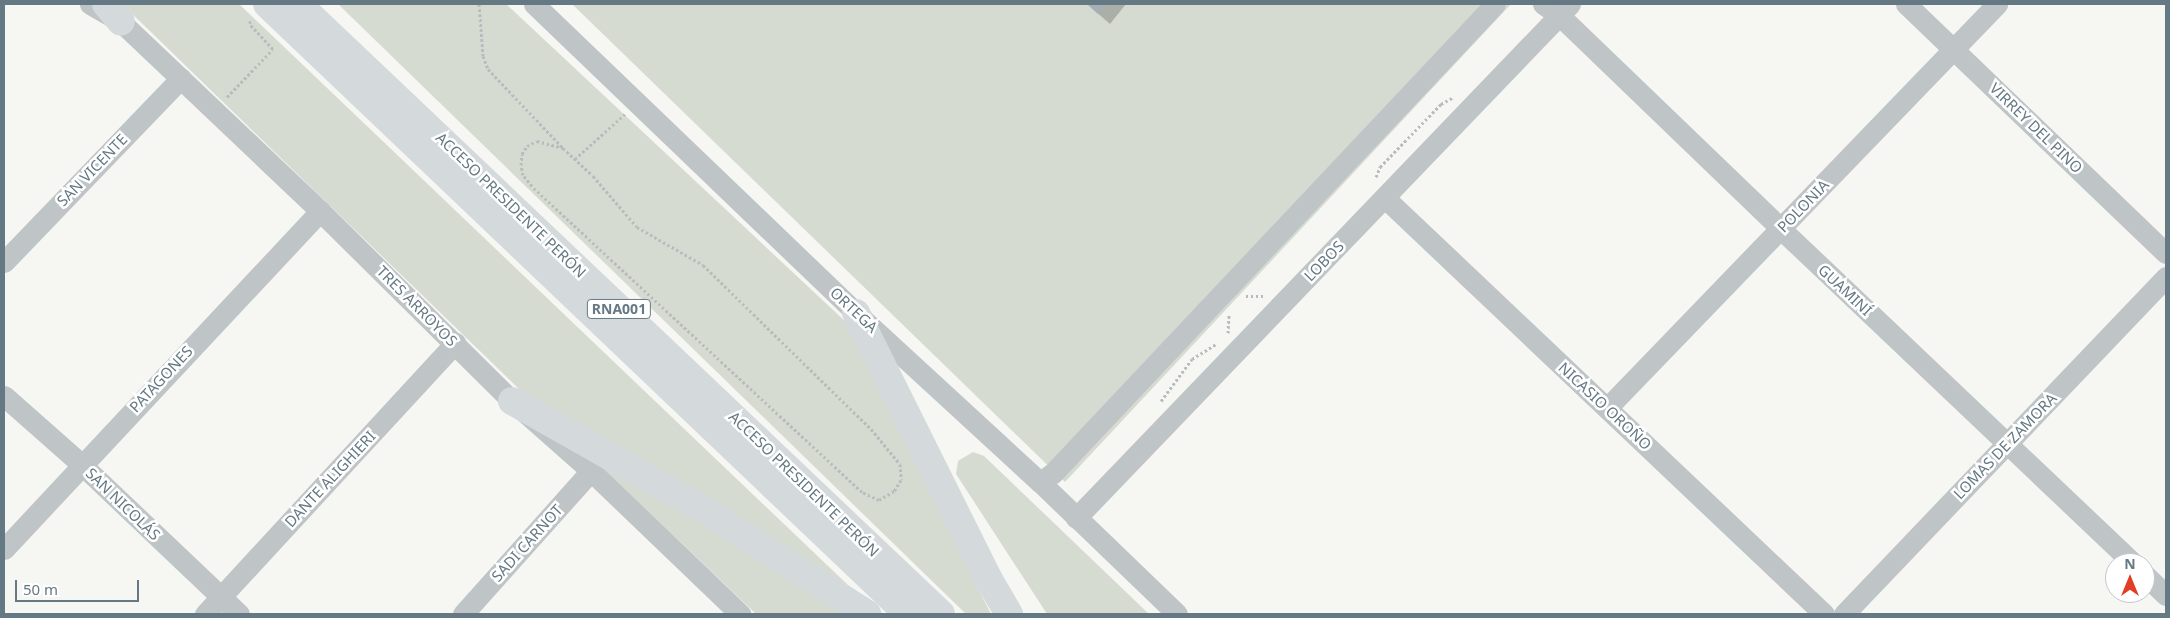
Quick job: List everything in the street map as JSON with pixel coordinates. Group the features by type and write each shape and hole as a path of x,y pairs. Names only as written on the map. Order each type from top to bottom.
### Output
{"highway":[{"name":"ACCESO PRESIDENTE PERÓN","path":"267,4 908,614"},
{"name":"ACCESO PRESIDENTE PERÓN","path":"298,4 941,614"},
{"path":"856,313 988,578 1009,614"},
{"path":"512,400 703,509 867,614"}],"street":[{"name":"TRES ARROYOS","path":"90,4 113,13 320,211 512,400 591,471 734,612"},
{"name":"ORTEGA","path":"534,4 636,104 856,313 1040,482 1177,614"},
{"path":"1040,482 1052,472 1495,4"},
{"name":"VIRREY DEL PINO","path":"1906,4 2166,253"},
{"name":"POLONIA","path":"1608,408 1997,4"},
{"name":"LOBOS","path":"1076,518 1385,198 1557,8"},
{"name":"GUAMINÍ","path":"1557,8 1780,229 2123,553"},
{"name":"SAN VICENTE","path":"4,262 181,78"},
{"name":"NICASIO OROÑO","path":"1385,198 1824,614"},
{"name":"PATAGONES","path":"4,549 81,464 320,211"},
{"name":"LOMAS DE ZAMORA","path":"1844,614 2166,277"},
{"name":"DANTE ALIGHIERI","path":"205,614 455,343"},
{"name":"SAN NICOLÁS","path":"4,396 81,464 239,614"},
{"name":"SADI CARNOT","path":"463,614 591,471"},
{"path":"2155,585 2166,595"}],"path":[{"path":"480,4 483,56 488,69 563,148 593,176 637,227 703,265 871,429 900,464 901,480 894,491 879,500 862,492 532,186 523,175 520,165 522,154 527,146 537,141 563,148"},
{"path":"215,110 272,49"},
{"path":"575,159 636,104"},
{"path":"1242,297 1265,296"},
{"path":"1228,335 1230,311"},
{"path":"1155,408 1192,360 1220,341"}],"shaded area":[{"path":"122,4 239,4 849,586 520,390"},
{"path":"338,4 506,4 847,323 991,614 966,614"},
{"path":"572,4 1511,4 1065,482"},
{"path":"973,452 984,456 1149,614 1047,614 956,474 958,461"},
{"path":"587,453 857,614 756,614"}],"building":[{"path":"1087,4 1107,4 1098,14"}]}
